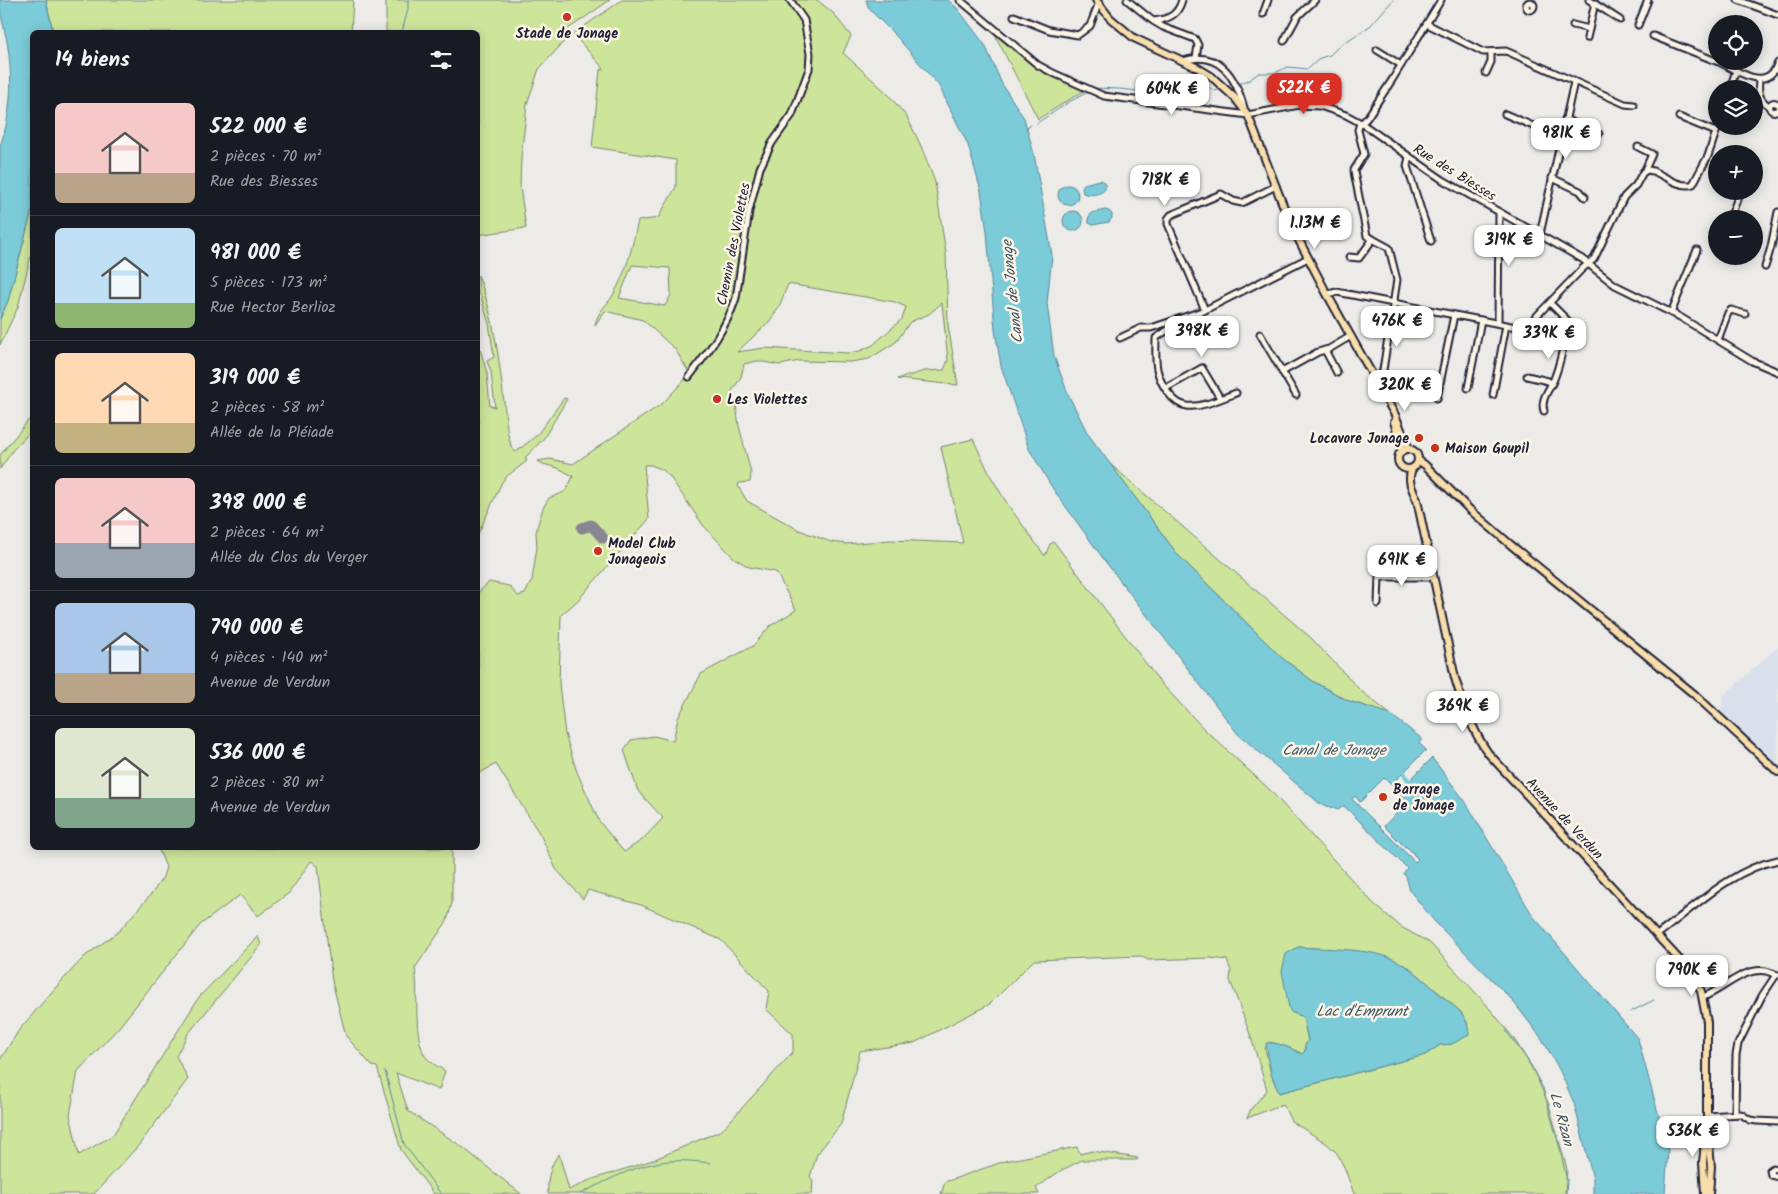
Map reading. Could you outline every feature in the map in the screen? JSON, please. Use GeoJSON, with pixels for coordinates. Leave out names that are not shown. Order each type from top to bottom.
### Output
{"type":"FeatureCollection","features":[{"type":"Feature","properties":{"kind":"main road"},"geometry":{"type":"LineString","coordinates":[[1097,2],[1110,18],[1134,38],[1198,68],[1222,84],[1246,113],[1290,223],[1327,294],[1402,428],[1406,450],[1416,452],[1415,465]]}},
{"type":"Feature","properties":{"kind":"main road","name":"Avenue de Verdun"},"geometry":{"type":"LineString","coordinates":[[1406,450],[1398,459],[1403,468],[1406,484],[1418,513]]}},
{"type":"Feature","properties":{"kind":"main road"},"geometry":{"type":"LineString","coordinates":[[1403,468],[1415,465],[1424,468],[1436,477],[1511,545],[1694,694],[1778,772]]}},
{"type":"Feature","properties":{"kind":"main road","name":"Avenue de Verdun"},"geometry":{"type":"LineString","coordinates":[[1415,465],[1409,478],[1417,500],[1418,513],[1455,678],[1463,705],[1480,741],[1488,753],[1687,968],[1695,979],[1703,997],[1707,1022],[1707,1119],[1711,1166],[1709,1194]]}},
{"type":"Feature","properties":{"kind":"main road","name":"Avenue de Verdun"},"geometry":{"type":"LineString","coordinates":[[1705,1194],[1703,1162],[1707,1119]]}},
{"type":"Feature","properties":{"kind":"street","name":"Chemin des Violettes"},"geometry":{"type":"LineString","coordinates":[[689,377],[715,343],[732,309],[736,298],[749,211],[760,168],[772,143],[792,114],[809,69],[810,54],[804,20],[790,0]]}},
{"type":"Feature","properties":{"kind":"street","name":"Rue des Biesses"},"geometry":{"type":"LineString","coordinates":[[960,0],[1038,65],[1104,96],[1246,113],[1307,105],[1333,110],[1361,123],[1442,180],[1590,264],[1615,285],[1671,313],[1752,361],[1778,372]]}},
{"type":"Feature","properties":{"kind":"street"},"geometry":{"type":"LineString","coordinates":[[1127,0],[1163,27],[1195,39],[1198,45],[1196,58]]}},
{"type":"Feature","properties":{"kind":"street"},"geometry":{"type":"LineString","coordinates":[[1154,21],[1172,16],[1180,8],[1182,0]]}},
{"type":"Feature","properties":{"kind":"street"},"geometry":{"type":"LineString","coordinates":[[1263,14],[1268,0]]}},
{"type":"Feature","properties":{"kind":"street"},"geometry":{"type":"LineString","coordinates":[[1284,41],[1297,17],[1315,0]]}},
{"type":"Feature","properties":{"kind":"street"},"geometry":{"type":"LineString","coordinates":[[1375,379],[1381,375],[1383,370],[1397,280],[1389,248],[1367,236],[1354,170],[1364,154],[1358,130],[1402,65],[1441,0]]}},
{"type":"Feature","properties":{"kind":"street"},"geometry":{"type":"LineString","coordinates":[[1589,0],[1620,20]]}},
{"type":"Feature","properties":{"kind":"street"},"geometry":{"type":"LineString","coordinates":[[1638,25],[1648,0]]}},
{"type":"Feature","properties":{"kind":"street"},"geometry":{"type":"LineString","coordinates":[[1738,0],[1778,16]]}},
{"type":"Feature","properties":{"kind":"street"},"geometry":{"type":"LineString","coordinates":[[1014,16],[1049,30],[1078,34],[1090,26],[1097,2]]}},
{"type":"Feature","properties":{"kind":"street"},"geometry":{"type":"LineString","coordinates":[[1587,38],[1595,4]]}},
{"type":"Feature","properties":{"kind":"street"},"geometry":{"type":"LineString","coordinates":[[1426,24],[1483,52],[1506,51],[1625,104],[1634,105]]}},
{"type":"Feature","properties":{"kind":"street"},"geometry":{"type":"LineString","coordinates":[[1573,25],[1589,29]]}},
{"type":"Feature","properties":{"kind":"street"},"geometry":{"type":"LineString","coordinates":[[1653,36],[1708,57]]}},
{"type":"Feature","properties":{"kind":"street"},"geometry":{"type":"LineString","coordinates":[[1377,50],[1402,65]]}},
{"type":"Feature","properties":{"kind":"street"},"geometry":{"type":"LineString","coordinates":[[1486,73],[1491,62],[1491,52]]}},
{"type":"Feature","properties":{"kind":"street"},"geometry":{"type":"LineString","coordinates":[[1184,61],[1196,58],[1221,64],[1227,70],[1240,93],[1246,113]]}},
{"type":"Feature","properties":{"kind":"street"},"geometry":{"type":"LineString","coordinates":[[1733,80],[1736,70],[1759,79],[1772,74],[1778,62]]}},
{"type":"Feature","properties":{"kind":"street"},"geometry":{"type":"LineString","coordinates":[[1759,79],[1759,94],[1763,102],[1769,106]]}},
{"type":"Feature","properties":{"kind":"street"},"geometry":{"type":"LineString","coordinates":[[1540,234],[1574,82]]}},
{"type":"Feature","properties":{"kind":"street"},"geometry":{"type":"LineString","coordinates":[[1505,114],[1561,138]]}},
{"type":"Feature","properties":{"kind":"street"},"geometry":{"type":"LineString","coordinates":[[1679,117],[1708,126]]}},
{"type":"Feature","properties":{"kind":"street"},"geometry":{"type":"LineString","coordinates":[[1565,119],[1599,134]]}},
{"type":"Feature","properties":{"kind":"street"},"geometry":{"type":"LineString","coordinates":[[1644,172],[1648,170],[1653,171],[1690,186],[1693,184],[1708,156],[1715,135]]}},
{"type":"Feature","properties":{"kind":"street"},"geometry":{"type":"LineString","coordinates":[[1327,294],[1337,292],[1506,325],[1522,327],[1528,325],[1594,259],[1624,197],[1636,185],[1652,154],[1638,148]]}},
{"type":"Feature","properties":{"kind":"street"},"geometry":{"type":"LineString","coordinates":[[1409,157],[1407,166],[1431,240]]}},
{"type":"Feature","properties":{"kind":"street"},"geometry":{"type":"LineString","coordinates":[[1552,178],[1580,191],[1585,197]]}},
{"type":"Feature","properties":{"kind":"street"},"geometry":{"type":"LineString","coordinates":[[1205,310],[1168,224],[1168,219],[1171,215],[1221,194],[1233,201],[1242,203],[1276,186]]}},
{"type":"Feature","properties":{"kind":"street"},"geometry":{"type":"LineString","coordinates":[[1765,267],[1778,212]]}},
{"type":"Feature","properties":{"kind":"street"},"geometry":{"type":"LineString","coordinates":[[1498,323],[1499,213]]}},
{"type":"Feature","properties":{"kind":"street"},"geometry":{"type":"LineString","coordinates":[[1349,257],[1359,258],[1373,239]]}},
{"type":"Feature","properties":{"kind":"street"},"geometry":{"type":"LineString","coordinates":[[1671,313],[1697,250]]}},
{"type":"Feature","properties":{"kind":"street"},"geometry":{"type":"LineString","coordinates":[[1236,393],[1194,406],[1187,406],[1175,400],[1157,371],[1156,338],[1179,322],[1185,322],[1308,258]]}},
{"type":"Feature","properties":{"kind":"street"},"geometry":{"type":"LineString","coordinates":[[1544,411],[1543,404],[1548,388],[1554,380],[1568,325],[1567,320],[1550,303]]}},
{"type":"Feature","properties":{"kind":"street"},"geometry":{"type":"LineString","coordinates":[[1120,338],[1141,328],[1151,328],[1205,310]]}},
{"type":"Feature","properties":{"kind":"street"},"geometry":{"type":"LineString","coordinates":[[1718,340],[1728,312],[1731,310],[1745,314]]}},
{"type":"Feature","properties":{"kind":"street"},"geometry":{"type":"LineString","coordinates":[[1437,398],[1454,315]]}},
{"type":"Feature","properties":{"kind":"street"},"geometry":{"type":"LineString","coordinates":[[1468,388],[1481,320]]}},
{"type":"Feature","properties":{"kind":"street"},"geometry":{"type":"LineString","coordinates":[[1493,395],[1506,325]]}},
{"type":"Feature","properties":{"kind":"street"},"geometry":{"type":"LineString","coordinates":[[1260,334],[1296,395]]}},
{"type":"Feature","properties":{"kind":"street"},"geometry":{"type":"LineString","coordinates":[[1282,372],[1351,336]]}},
{"type":"Feature","properties":{"kind":"street"},"geometry":{"type":"LineString","coordinates":[[1325,350],[1337,373]]}},
{"type":"Feature","properties":{"kind":"street"},"geometry":{"type":"LineString","coordinates":[[1166,388],[1202,368],[1220,398]]}},
{"type":"Feature","properties":{"kind":"street"},"geometry":{"type":"LineString","coordinates":[[1527,376],[1548,381],[1551,384]]}},
{"type":"Feature","properties":{"kind":"street"},"geometry":{"type":"LineString","coordinates":[[1378,604],[1379,577],[1432,577]]}},
{"type":"Feature","properties":{"kind":"street"},"geometry":{"type":"LineString","coordinates":[[1657,935],[1734,876],[1778,860]]}},
{"type":"Feature","properties":{"kind":"street"},"geometry":{"type":"LineString","coordinates":[[1703,997],[1752,972],[1767,971],[1777,975],[1762,996],[1738,1044],[1736,1055],[1735,1114]]}},
{"type":"Feature","properties":{"kind":"street"},"geometry":{"type":"LineString","coordinates":[[1707,1119],[1740,1114],[1750,1120],[1778,1122]]}},
{"type":"Feature","properties":{"kind":"street"},"geometry":{"type":"LineString","coordinates":[[1778,1170],[1773,1168],[1770,1170],[1771,1175],[1778,1177]]}},
{"type":"Feature","properties":{"kind":"shaded area"},"geometry":{"type":"Polygon","coordinates":[[[1778,647],[1778,767],[1720,713],[1724,695],[1778,647]]]}},
{"type":"Feature","properties":{"kind":"green space"},"geometry":{"type":"Polygon","coordinates":[[[46,0],[353,0],[351,30],[53,30],[46,0]]]}},
{"type":"Feature","properties":{"kind":"green space"},"geometry":{"type":"Polygon","coordinates":[[[386,0],[610,0],[561,34],[569,36],[539,69],[527,104],[521,158],[520,187],[526,228],[480,235],[480,30],[386,30],[386,0]]]}},
{"type":"Feature","properties":{"kind":"green space"},"geometry":{"type":"Polygon","coordinates":[[[622,0],[817,0],[833,13],[851,36],[843,53],[887,93],[907,117],[935,182],[946,254],[948,325],[958,385],[897,379],[925,371],[944,370],[948,360],[942,303],[929,314],[910,322],[896,342],[869,359],[851,362],[799,361],[780,365],[757,361],[744,364],[741,377],[729,396],[736,405],[739,426],[751,473],[750,482],[739,483],[738,486],[747,501],[799,530],[831,542],[847,544],[890,540],[963,543],[941,447],[973,439],[990,475],[1008,505],[1045,556],[1050,544],[1054,542],[1160,682],[1205,730],[1269,789],[1373,903],[1401,927],[1430,943],[1485,1003],[1512,1036],[1532,1067],[1549,1105],[1567,1169],[1565,1194],[1354,1194],[1337,1153],[1326,1143],[1291,1121],[1283,1104],[1247,1118],[1251,1109],[1267,1090],[1251,1037],[1230,980],[1231,971],[1227,960],[1210,958],[1148,960],[1141,956],[1034,960],[990,1004],[914,1043],[860,1051],[841,1124],[817,1154],[810,1177],[813,1180],[812,1194],[548,1194],[550,1172],[559,1154],[569,1190],[590,1180],[653,1160],[722,1130],[793,1052],[793,1034],[766,1009],[769,991],[721,940],[641,905],[588,890],[583,899],[556,869],[541,836],[496,764],[480,773],[480,591],[489,582],[509,586],[518,596],[525,594],[532,580],[537,547],[536,533],[543,508],[549,498],[562,493],[566,489],[573,476],[538,461],[550,459],[573,464],[663,403],[690,374],[675,349],[643,320],[605,311],[595,325],[598,316],[611,299],[622,277],[629,259],[638,221],[658,218],[676,187],[676,160],[592,147],[600,70],[604,69],[573,34],[622,0]],[[632,265],[619,298],[665,306],[671,295],[670,268],[632,265]],[[788,284],[779,307],[769,322],[737,352],[764,348],[847,353],[860,351],[873,345],[902,319],[906,307],[895,302],[788,284]],[[644,465],[649,519],[577,601],[561,615],[559,684],[565,734],[577,772],[599,821],[624,852],[642,840],[663,818],[638,791],[624,750],[631,740],[654,736],[673,741],[678,718],[701,674],[753,646],[770,626],[796,610],[776,572],[749,567],[734,558],[703,525],[670,477],[663,470],[651,465],[644,465]],[[1298,947],[1291,1012],[1303,1017],[1308,1041],[1302,1054],[1270,1042],[1265,1048],[1271,1074],[1279,1093],[1425,1055],[1440,1045],[1452,1044],[1468,1024],[1461,1012],[1409,967],[1353,951],[1298,947]]]}},
{"type":"Feature","properties":{"kind":"green space"},"geometry":{"type":"Polygon","coordinates":[[[998,36],[1034,67],[1085,90],[1038,119],[996,37],[998,36]]]}},
{"type":"Feature","properties":{"kind":"green space"},"geometry":{"type":"Polygon","coordinates":[[[30,218],[30,259],[18,307],[0,345],[0,319],[8,301],[30,218]]]}},
{"type":"Feature","properties":{"kind":"green space"},"geometry":{"type":"Polygon","coordinates":[[[480,280],[494,334],[508,435],[512,449],[516,452],[537,435],[564,398],[567,399],[544,438],[525,458],[527,461],[502,482],[480,530],[480,349],[487,373],[490,406],[495,407],[491,372],[487,361],[494,357],[489,324],[480,294],[480,280]]]}},
{"type":"Feature","properties":{"kind":"green space"},"geometry":{"type":"Polygon","coordinates":[[[30,418],[30,432],[13,450],[0,469],[0,455],[30,418]]]}},
{"type":"Feature","properties":{"kind":"green space"},"geometry":{"type":"Polygon","coordinates":[[[1109,463],[1311,638],[1360,690],[1390,714],[1349,701],[1314,682],[1282,658],[1178,555],[1109,463]]]}},
{"type":"Feature","properties":{"kind":"green space"},"geometry":{"type":"Polygon","coordinates":[[[159,850],[452,850],[452,903],[447,921],[415,968],[417,1024],[421,1045],[428,1059],[445,1071],[439,1090],[396,1073],[408,1111],[461,1146],[521,1194],[434,1194],[401,1150],[377,1067],[372,1066],[346,1036],[332,981],[318,866],[311,861],[289,893],[258,916],[240,895],[200,925],[119,1027],[78,1071],[70,1115],[79,1155],[113,1135],[199,997],[258,936],[261,945],[188,1034],[176,1056],[188,1079],[139,1145],[94,1194],[0,1194],[0,1060],[19,1030],[57,986],[84,957],[119,931],[153,892],[163,877],[166,867],[159,850]]]}},
{"type":"Feature","properties":{"kind":"green space"},"geometry":{"type":"Polygon","coordinates":[[[1077,1147],[1080,1154],[1092,1151],[1138,1158],[1137,1160],[1082,1160],[1060,1171],[1036,1188],[1039,1194],[941,1194],[945,1182],[1005,1161],[1077,1147]]]}},
{"type":"Feature","properties":{"kind":"water"},"geometry":{"type":"Polygon","coordinates":[[[0,0],[46,0],[53,30],[30,30],[30,218],[8,301],[0,319],[0,146],[7,121],[11,81],[7,42],[1,17],[0,0]]]}},
{"type":"Feature","properties":{"kind":"water","name":"Canal de Jonage"},"geometry":{"type":"Polygon","coordinates":[[[866,0],[948,0],[958,9],[985,45],[1002,84],[1024,118],[1034,154],[1052,255],[1047,303],[1054,356],[1068,394],[1088,434],[1178,555],[1282,658],[1314,682],[1349,701],[1390,714],[1422,739],[1419,743],[1426,750],[1391,785],[1384,778],[1360,802],[1355,796],[1352,799],[1415,862],[1418,859],[1413,853],[1384,826],[1407,802],[1397,793],[1432,758],[1465,801],[1533,916],[1638,1039],[1668,1150],[1665,1194],[1593,1194],[1593,1179],[1574,1103],[1559,1069],[1542,1039],[1512,1000],[1435,922],[1410,891],[1406,876],[1403,874],[1407,868],[1344,806],[1338,810],[1319,803],[1238,734],[1105,561],[1053,489],[1029,449],[1001,366],[995,330],[987,232],[981,191],[968,145],[939,86],[897,37],[869,9],[866,0]]]}},
{"type":"Feature","properties":{"kind":"water"},"geometry":{"type":"Polygon","coordinates":[[[1099,180],[1103,181],[1105,185],[1103,191],[1091,195],[1083,193],[1082,187],[1084,184],[1099,180]]]}},
{"type":"Feature","properties":{"kind":"water"},"geometry":{"type":"Polygon","coordinates":[[[1068,185],[1075,188],[1078,195],[1075,202],[1068,205],[1061,202],[1058,195],[1061,188],[1068,185]]]}},
{"type":"Feature","properties":{"kind":"water"},"geometry":{"type":"Polygon","coordinates":[[[1105,210],[1112,214],[1109,222],[1093,225],[1089,223],[1088,219],[1091,213],[1105,210]]]}},
{"type":"Feature","properties":{"kind":"water"},"geometry":{"type":"Polygon","coordinates":[[[1073,211],[1080,214],[1083,221],[1080,228],[1073,231],[1066,228],[1063,221],[1066,214],[1073,211]]]}},
{"type":"Feature","properties":{"kind":"water","name":"Lac d'Emprunt"},"geometry":{"type":"Polygon","coordinates":[[[1298,947],[1360,951],[1383,955],[1400,962],[1461,1013],[1466,1022],[1469,1035],[1452,1044],[1440,1045],[1425,1055],[1279,1093],[1271,1074],[1266,1043],[1280,1044],[1302,1054],[1308,1041],[1303,1017],[1291,1012],[1289,1008],[1282,971],[1286,954],[1298,947]]]}},
{"type":"Feature","properties":{"kind":"waterway"},"geometry":{"type":"LineString","coordinates":[[403,30],[408,9],[408,0]]}},
{"type":"Feature","properties":{"kind":"waterway"},"geometry":{"type":"LineString","coordinates":[[1238,84],[1249,80],[1259,73],[1275,73],[1287,67],[1308,69],[1320,58],[1330,55],[1339,46],[1370,26],[1393,0]]}},
{"type":"Feature","properties":{"kind":"waterway"},"geometry":{"type":"LineString","coordinates":[[1094,88],[1154,93],[1171,89],[1175,86],[1178,78],[1186,73],[1215,91],[1221,89]]}},
{"type":"Feature","properties":{"kind":"waterway"},"geometry":{"type":"LineString","coordinates":[[1037,123],[1086,93]]}},
{"type":"Feature","properties":{"kind":"waterway"},"geometry":{"type":"LineString","coordinates":[[1026,129],[1031,125]]}},
{"type":"Feature","properties":{"kind":"waterway","name":"Canal de Jonage"},"geometry":{"type":"LineString","coordinates":[[1401,768],[1411,785]]}},
{"type":"Feature","properties":{"kind":"waterway"},"geometry":{"type":"LineString","coordinates":[[1630,1012],[1654,1000]]}},
{"type":"Feature","properties":{"kind":"waterway","name":"Le Rizan"},"geometry":{"type":"LineString","coordinates":[[1506,1031],[1526,1058],[1543,1088],[1567,1180],[1566,1194]]}},
{"type":"Feature","properties":{"kind":"waterway"},"geometry":{"type":"LineString","coordinates":[[385,1071],[404,1144],[441,1194]]}},
{"type":"Feature","properties":{"kind":"waterway"},"geometry":{"type":"LineString","coordinates":[[580,1194],[617,1176],[646,1165],[677,1161],[711,1163]]}},
{"type":"Feature","properties":{"kind":"taxiway"},"geometry":{"type":"LineString","coordinates":[[582,528],[591,525],[603,538]]}},
{"type":"Feature","properties":{"kind":"place","name":"Stade de Jonage"},"geometry":{"type":"Point","coordinates":[567,17]}},
{"type":"Feature","properties":{"kind":"place","name":"Les Violettes"},"geometry":{"type":"Point","coordinates":[717,399]}},
{"type":"Feature","properties":{"kind":"place","name":"Locavore Jonage"},"geometry":{"type":"Point","coordinates":[1419,438]}},
{"type":"Feature","properties":{"kind":"place","name":"Maison Goupil"},"geometry":{"type":"Point","coordinates":[1435,448]}},
{"type":"Feature","properties":{"kind":"place","name":"Model Club Jonageois"},"geometry":{"type":"Point","coordinates":[598,551]}},
{"type":"Feature","properties":{"kind":"place","name":"Barrage de Jonage"},"geometry":{"type":"Point","coordinates":[1383,797]}}]}
